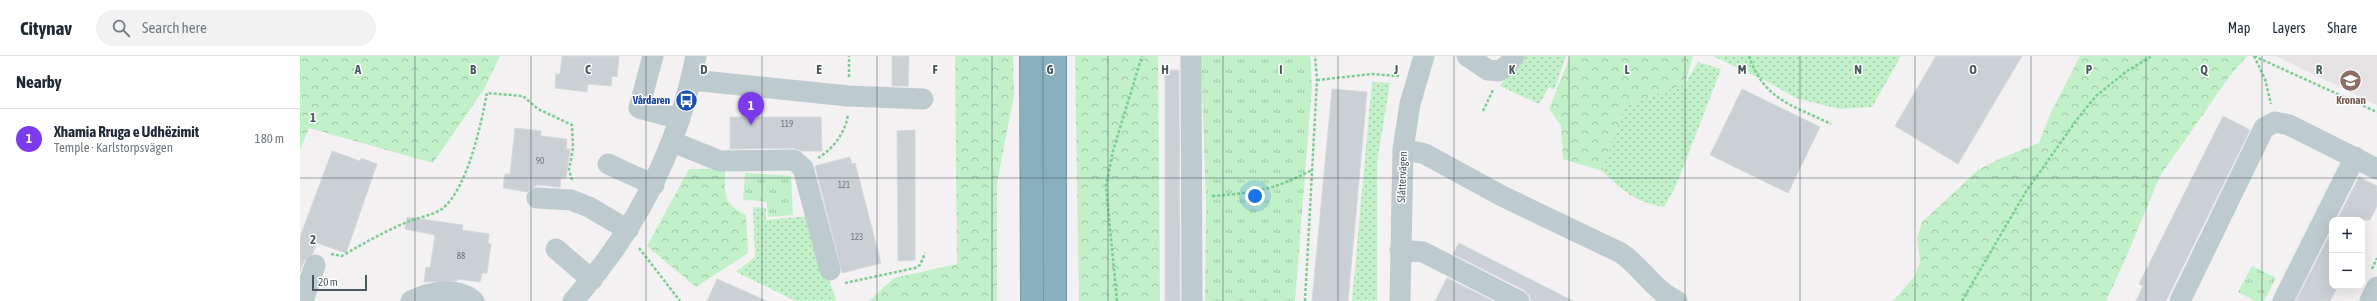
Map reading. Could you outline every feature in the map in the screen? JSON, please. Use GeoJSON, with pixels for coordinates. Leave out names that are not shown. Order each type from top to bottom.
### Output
{"type":"FeatureCollection","features":[{"type":"Feature","properties":{"kind":"highway"},"geometry":{"type":"LineString","coordinates":[[1031,56],[1032,301]]}},
{"type":"Feature","properties":{"kind":"highway"},"geometry":{"type":"LineString","coordinates":[[1055,56],[1055,301]]}},
{"type":"Feature","properties":{"kind":"street"},"geometry":{"type":"LineString","coordinates":[[653,56],[639,108],[680,120]]}},
{"type":"Feature","properties":{"kind":"street"},"geometry":{"type":"LineString","coordinates":[[573,301],[592,280],[628,230],[654,184],[673,142],[692,80],[696,56]]}},
{"type":"Feature","properties":{"kind":"street"},"geometry":{"type":"LineString","coordinates":[[1191,56],[1192,301]]}},
{"type":"Feature","properties":{"kind":"street","name":"Slåttervägen"},"geometry":{"type":"LineString","coordinates":[[1400,301],[1403,149],[1417,78],[1424,56]]}},
{"type":"Feature","properties":{"kind":"street"},"geometry":{"type":"LineString","coordinates":[[1466,56],[1488,70],[1498,72],[1508,65],[1514,56]]}},
{"type":"Feature","properties":{"kind":"street"},"geometry":{"type":"LineString","coordinates":[[692,80],[848,96],[924,99]]}},
{"type":"Feature","properties":{"kind":"street"},"geometry":{"type":"LineString","coordinates":[[2180,301],[2264,128],[2274,122],[2289,125],[2377,169]]}},
{"type":"Feature","properties":{"kind":"street"},"geometry":{"type":"LineString","coordinates":[[673,142],[720,161],[794,160],[803,168],[830,270]]}},
{"type":"Feature","properties":{"kind":"street"},"geometry":{"type":"LineString","coordinates":[[1403,149],[1425,154],[1502,196],[1621,253],[1634,262],[1652,285],[1677,301]]}},
{"type":"Feature","properties":{"kind":"street"},"geometry":{"type":"LineString","coordinates":[[2283,301],[2355,157]]}},
{"type":"Feature","properties":{"kind":"street"},"geometry":{"type":"LineString","coordinates":[[608,164],[654,184]]}},
{"type":"Feature","properties":{"kind":"street"},"geometry":{"type":"LineString","coordinates":[[537,198],[570,200],[590,208],[628,230]]}},
{"type":"Feature","properties":{"kind":"street"},"geometry":{"type":"LineString","coordinates":[[556,249],[592,280]]}},
{"type":"Feature","properties":{"kind":"street"},"geometry":{"type":"LineString","coordinates":[[1400,250],[1423,252],[1518,301]]}},
{"type":"Feature","properties":{"kind":"street"},"geometry":{"type":"LineString","coordinates":[[303,301],[316,265]]}},
{"type":"Feature","properties":{"kind":"street"},"geometry":{"type":"LineString","coordinates":[[2370,301],[2377,287]]}},
{"type":"Feature","properties":{"kind":"street"},"geometry":{"type":"LineString","coordinates":[[411,301],[429,293],[442,292],[464,295],[474,301]]}},
{"type":"Feature","properties":{"kind":"path"},"geometry":{"type":"LineString","coordinates":[[803,168],[829,151],[846,127],[849,56]]}},
{"type":"Feature","properties":{"kind":"path"},"geometry":{"type":"LineString","coordinates":[[1117,301],[1106,186],[1113,151],[1142,56]]}},
{"type":"Feature","properties":{"kind":"path"},"geometry":{"type":"LineString","coordinates":[[1305,301],[1317,80],[1315,56]]}},
{"type":"Feature","properties":{"kind":"path"},"geometry":{"type":"LineString","coordinates":[[1749,56],[1757,77],[1764,87],[1777,97],[1831,124]]}},
{"type":"Feature","properties":{"kind":"path"},"geometry":{"type":"LineString","coordinates":[[1962,301],[2025,193],[2078,118],[2096,96],[2127,71],[2152,56]]}},
{"type":"Feature","properties":{"kind":"path"},"geometry":{"type":"LineString","coordinates":[[2254,56],[2377,112]]}},
{"type":"Feature","properties":{"kind":"path"},"geometry":{"type":"LineString","coordinates":[[2254,56],[2265,79],[2274,122]]}},
{"type":"Feature","properties":{"kind":"path"},"geometry":{"type":"LineString","coordinates":[[1317,80],[1380,74],[1417,78]]}},
{"type":"Feature","properties":{"kind":"path"},"geometry":{"type":"LineString","coordinates":[[316,265],[328,254],[342,256],[379,234],[441,209],[456,189],[469,161],[479,134],[487,93],[523,96],[538,109],[572,126],[573,148],[569,170],[573,184]]}},
{"type":"Feature","properties":{"kind":"path"},"geometry":{"type":"LineString","coordinates":[[1192,198],[1254,193],[1284,184],[1312,170]]}},
{"type":"Feature","properties":{"kind":"path"},"geometry":{"type":"LineString","coordinates":[[639,248],[680,301]]}},
{"type":"Feature","properties":{"kind":"path"},"geometry":{"type":"LineString","coordinates":[[830,270],[836,279],[844,283],[855,282],[915,268],[920,264],[925,253]]}},
{"type":"Feature","properties":{"kind":"shaded area","name":"Kronan"},"geometry":{"type":"Polygon","coordinates":[[[2275,56],[2377,56],[2377,105],[2275,56]]]}},
{"type":"Feature","properties":{"kind":"green space"},"geometry":{"type":"Polygon","coordinates":[[[300,56],[500,56],[484,89],[433,163],[309,128],[300,150],[300,56]]]}},
{"type":"Feature","properties":{"kind":"green space"},"geometry":{"type":"Polygon","coordinates":[[[955,56],[1013,56],[1014,96],[997,182],[997,301],[869,301],[894,278],[957,264],[955,56]]]}},
{"type":"Feature","properties":{"kind":"green space"},"geometry":{"type":"Polygon","coordinates":[[[1075,56],[1158,56],[1160,301],[1079,301],[1075,56]]]}},
{"type":"Feature","properties":{"kind":"green space"},"geometry":{"type":"Polygon","coordinates":[[[1201,56],[1310,56],[1312,86],[1295,301],[1205,301],[1206,203],[1201,56]]]}},
{"type":"Feature","properties":{"kind":"green space"},"geometry":{"type":"Polygon","coordinates":[[[1521,56],[1566,56],[1554,90],[1549,87],[1539,104],[1500,86],[1521,56]]]}},
{"type":"Feature","properties":{"kind":"green space"},"geometry":{"type":"Polygon","coordinates":[[[1570,56],[1693,56],[1685,84],[1625,106],[1602,171],[1563,159],[1561,126],[1549,109],[1570,56]]]}},
{"type":"Feature","properties":{"kind":"green space"},"geometry":{"type":"Polygon","coordinates":[[[1713,56],[1901,56],[1872,107],[1839,109],[1796,98],[1768,82],[1713,56]]]}},
{"type":"Feature","properties":{"kind":"green space"},"geometry":{"type":"Polygon","coordinates":[[[2080,56],[2247,56],[2229,77],[2160,176],[2106,301],[1893,301],[1915,276],[1920,262],[1917,239],[1922,222],[1978,170],[1999,159],[2039,143],[2051,112],[2080,56]]]}},
{"type":"Feature","properties":{"kind":"green space"},"geometry":{"type":"Polygon","coordinates":[[[1698,62],[1721,69],[1676,186],[1664,207],[1637,199],[1623,190],[1602,171],[1625,106],[1685,84],[1698,62]]]}},
{"type":"Feature","properties":{"kind":"green space"},"geometry":{"type":"Polygon","coordinates":[[[1372,82],[1390,83],[1377,161],[1377,301],[1352,301],[1372,82]]]}},
{"type":"Feature","properties":{"kind":"green space"},"geometry":{"type":"Polygon","coordinates":[[[689,169],[725,169],[726,197],[733,206],[746,215],[748,253],[696,287],[647,246],[689,169]]]}},
{"type":"Feature","properties":{"kind":"green space"},"geometry":{"type":"Polygon","coordinates":[[[745,173],[791,176],[793,215],[768,217],[767,203],[763,201],[743,200],[745,173]]]}},
{"type":"Feature","properties":{"kind":"green space"},"geometry":{"type":"Polygon","coordinates":[[[753,207],[766,208],[766,220],[809,216],[836,301],[796,301],[736,272],[755,257],[753,207]]]}},
{"type":"Feature","properties":{"kind":"green space"},"geometry":{"type":"Polygon","coordinates":[[[2252,266],[2276,278],[2264,301],[2255,301],[2238,292],[2252,266]]]}},
{"type":"Feature","properties":{"kind":"building"},"geometry":{"type":"Polygon","coordinates":[[[562,56],[619,56],[617,77],[612,76],[611,86],[588,84],[587,92],[555,88],[556,74],[560,74],[562,56]]]}},
{"type":"Feature","properties":{"kind":"building"},"geometry":{"type":"Polygon","coordinates":[[[892,56],[909,56],[908,86],[892,86],[892,56]]]}},
{"type":"Feature","properties":{"kind":"building"},"geometry":{"type":"Polygon","coordinates":[[[1936,56],[2022,56],[1958,164],[1895,126],[1936,56]]]}},
{"type":"Feature","properties":{"kind":"building"},"geometry":{"type":"Polygon","coordinates":[[[1165,70],[1179,70],[1180,301],[1165,301],[1165,70]]]}},
{"type":"Feature","properties":{"kind":"building"},"geometry":{"type":"Polygon","coordinates":[[[1332,89],[1367,92],[1348,301],[1312,301],[1332,89]]]}},
{"type":"Feature","properties":{"kind":"building"},"geometry":{"type":"Polygon","coordinates":[[[1742,89],[1820,127],[1788,193],[1710,155],[1742,89]]]}},
{"type":"Feature","properties":{"kind":"building"},"geometry":{"type":"Polygon","coordinates":[[[2223,116],[2250,130],[2166,301],[2136,301],[2143,286],[2139,284],[2223,116]]]}},
{"type":"Feature","properties":{"kind":"building"},"geometry":{"type":"Polygon","coordinates":[[[730,117],[821,117],[822,151],[802,151],[794,148],[730,149],[730,117]]]}},
{"type":"Feature","properties":{"kind":"building"},"geometry":{"type":"Polygon","coordinates":[[[515,128],[541,131],[541,136],[567,139],[566,149],[570,149],[566,178],[561,178],[560,187],[537,185],[527,192],[503,188],[505,174],[510,174],[515,128]]]}},
{"type":"Feature","properties":{"kind":"building"},"geometry":{"type":"Polygon","coordinates":[[[915,130],[915,260],[898,261],[897,131],[915,130]]]}},
{"type":"Feature","properties":{"kind":"building"},"geometry":{"type":"Polygon","coordinates":[[[332,151],[360,161],[361,158],[377,164],[346,253],[317,243],[313,253],[304,261],[300,272],[300,237],[332,151]]]}},
{"type":"Feature","properties":{"kind":"building"},"geometry":{"type":"Polygon","coordinates":[[[850,157],[852,164],[855,163],[881,263],[842,273],[815,166],[850,157]]]}},
{"type":"Feature","properties":{"kind":"building"},"geometry":{"type":"Polygon","coordinates":[[[2359,177],[2377,186],[2377,206],[2370,220],[2365,220],[2365,217],[2339,217],[2359,177]]]}},
{"type":"Feature","properties":{"kind":"building"},"geometry":{"type":"Polygon","coordinates":[[[407,217],[463,225],[462,230],[489,234],[488,243],[491,244],[487,273],[482,273],[480,282],[458,279],[457,281],[424,282],[426,267],[430,268],[435,235],[405,229],[407,217]]]}},
{"type":"Feature","properties":{"kind":"building"},"geometry":{"type":"Polygon","coordinates":[[[2329,236],[2329,289],[2336,289],[2330,301],[2296,301],[2329,236]]]}},
{"type":"Feature","properties":{"kind":"building"},"geometry":{"type":"Polygon","coordinates":[[[1459,243],[1573,301],[1531,301],[1529,295],[1524,290],[1453,254],[1459,243]]]}},
{"type":"Feature","properties":{"kind":"building"},"geometry":{"type":"Polygon","coordinates":[[[1447,278],[1493,301],[1435,301],[1447,278]]]}},
{"type":"Feature","properties":{"kind":"building"},"geometry":{"type":"Polygon","coordinates":[[[717,279],[767,301],[707,301],[717,279]]]}},
{"type":"Feature","properties":{"kind":"place","name":"Kronan"},"geometry":{"type":"Point","coordinates":[2351,80]}},
{"type":"Feature","properties":{"kind":"place","name":"Vårdaren"},"geometry":{"type":"Point","coordinates":[686,100]}},
{"type":"Feature","properties":{"kind":"place","name":"Xhamia Rruga e Udhëzimit"},"geometry":{"type":"Point","coordinates":[751,125]}}]}
